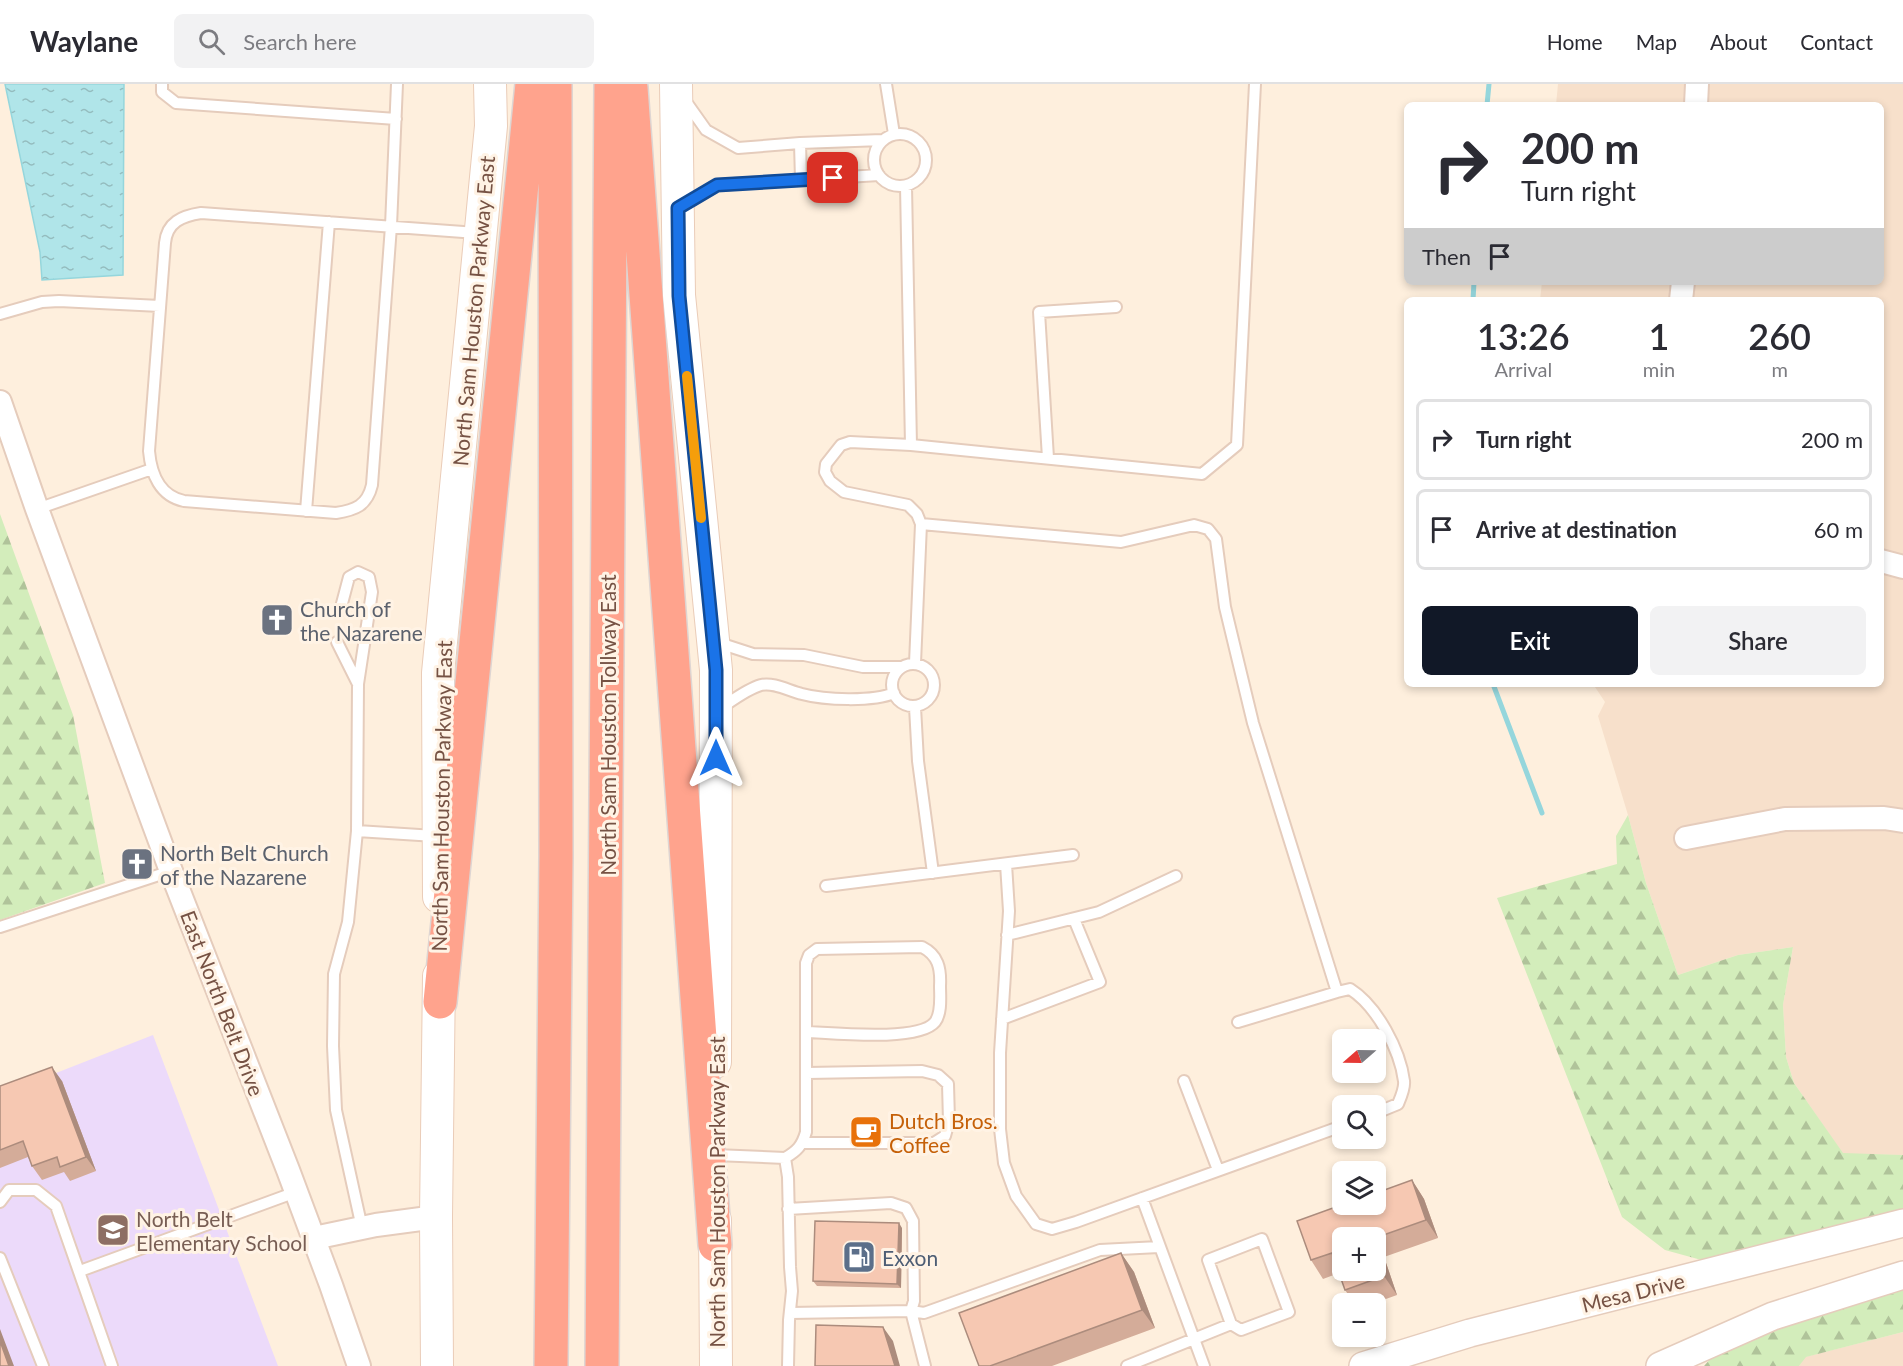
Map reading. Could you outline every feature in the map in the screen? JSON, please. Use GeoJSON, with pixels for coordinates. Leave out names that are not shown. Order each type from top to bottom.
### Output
{"type":"FeatureCollection","features":[{"type":"Feature","properties":{"kind":"highway"},"geometry":{"type":"LineString","coordinates":[[440,1002],[447,838],[532,84]]}},
{"type":"Feature","properties":{"kind":"highway"},"geometry":{"type":"LineString","coordinates":[[551,1366],[556,869],[555,84]]}},
{"type":"Feature","properties":{"kind":"highway","name":"North Sam Houston Tollway East"},"geometry":{"type":"LineString","coordinates":[[602,1366],[611,84]]}},
{"type":"Feature","properties":{"kind":"highway"},"geometry":{"type":"LineString","coordinates":[[630,84],[715,1245]]}},
{"type":"Feature","properties":{"kind":"main road","name":"North Sam Houston Parkway East"},"geometry":{"type":"LineString","coordinates":[[447,838],[438,672],[491,126],[490,84]]}},
{"type":"Feature","properties":{"kind":"main road","name":"North Sam Houston Parkway East"},"geometry":{"type":"LineString","coordinates":[[676,86],[679,296],[716,670],[716,1366]]}},
{"type":"Feature","properties":{"kind":"main road"},"geometry":{"type":"LineString","coordinates":[[436,1366],[440,1002]]}},
{"type":"Feature","properties":{"kind":"street"},"geometry":{"type":"LineString","coordinates":[[1696,102],[1697,84]]}},
{"type":"Feature","properties":{"kind":"street","name":"East North Belt Drive"},"geometry":{"type":"LineString","coordinates":[[0,402],[37,509],[171,871],[314,1238],[358,1366]]}},
{"type":"Feature","properties":{"kind":"street"},"geometry":{"type":"LineString","coordinates":[[1884,562],[1903,567]]}},
{"type":"Feature","properties":{"kind":"street"},"geometry":{"type":"LineString","coordinates":[[1686,838],[1785,819],[1884,818],[1903,821]]}},
{"type":"Feature","properties":{"kind":"street"},"geometry":{"type":"LineString","coordinates":[[314,1238],[436,1217]]}},
{"type":"Feature","properties":{"kind":"street","name":"Mesa Drive"},"geometry":{"type":"LineString","coordinates":[[1364,1366],[1470,1333],[1903,1223]]}},
{"type":"Feature","properties":{"kind":"street"},"geometry":{"type":"LineString","coordinates":[[1660,1366],[1773,1316],[1903,1275]]}},
{"type":"Feature","properties":{"kind":"lane"},"geometry":{"type":"LineString","coordinates":[[162,84],[162,92],[176,104],[396,119]]}},
{"type":"Feature","properties":{"kind":"lane"},"geometry":{"type":"LineString","coordinates":[[397,84],[391,226],[370,493],[366,501],[360,507],[336,513],[176,500],[161,488],[152,469],[149,451],[166,236],[171,225],[182,217],[201,213],[391,226],[481,233]]}},
{"type":"Feature","properties":{"kind":"lane"},"geometry":{"type":"LineString","coordinates":[[886,84],[894,134]]}},
{"type":"Feature","properties":{"kind":"lane"},"geometry":{"type":"LineString","coordinates":[[915,663],[921,524],[917,514],[908,505],[844,492],[830,481],[825,472],[826,464],[841,445],[850,442],[911,445],[1202,474],[1237,446],[1255,84]]}},
{"type":"Feature","properties":{"kind":"lane"},"geometry":{"type":"LineString","coordinates":[[676,86],[706,130],[738,148],[882,140],[894,134],[907,134],[915,137],[926,151],[927,160],[921,177],[906,186],[891,184],[879,175],[875,168],[874,153],[882,140]]}},
{"type":"Feature","properties":{"kind":"lane"},"geometry":{"type":"LineString","coordinates":[[800,143],[801,180]]}},
{"type":"Feature","properties":{"kind":"lane"},"geometry":{"type":"LineString","coordinates":[[678,208],[717,185],[879,175]]}},
{"type":"Feature","properties":{"kind":"lane"},"geometry":{"type":"LineString","coordinates":[[906,186],[911,445]]}},
{"type":"Feature","properties":{"kind":"lane"},"geometry":{"type":"LineString","coordinates":[[306,511],[329,222]]}},
{"type":"Feature","properties":{"kind":"lane"},"geometry":{"type":"LineString","coordinates":[[0,314],[34,304],[58,301],[160,306]]}},
{"type":"Feature","properties":{"kind":"lane"},"geometry":{"type":"LineString","coordinates":[[1048,458],[1039,312],[1116,306]]}},
{"type":"Feature","properties":{"kind":"lane"},"geometry":{"type":"LineString","coordinates":[[37,509],[152,469]]}},
{"type":"Feature","properties":{"kind":"lane"},"geometry":{"type":"LineString","coordinates":[[921,524],[1121,542],[1194,525],[1208,529],[1216,538],[1225,607],[1252,723],[1337,992]]}},
{"type":"Feature","properties":{"kind":"lane"},"geometry":{"type":"LineString","coordinates":[[340,611],[349,577],[358,572],[369,577],[372,592],[358,684],[357,831],[348,922],[334,974],[333,1046],[336,1110],[362,1228]]}},
{"type":"Feature","properties":{"kind":"lane"},"geometry":{"type":"LineString","coordinates":[[713,641],[753,654],[804,655],[863,668],[902,667],[915,663],[931,672],[935,685],[927,702],[915,707],[902,704],[894,693],[892,681],[902,667]]}},
{"type":"Feature","properties":{"kind":"lane"},"geometry":{"type":"LineString","coordinates":[[337,642],[358,684]]}},
{"type":"Feature","properties":{"kind":"lane"},"geometry":{"type":"LineString","coordinates":[[716,711],[748,691],[763,685],[830,699],[858,699],[894,693]]}},
{"type":"Feature","properties":{"kind":"lane"},"geometry":{"type":"LineString","coordinates":[[915,707],[918,761],[933,873]]}},
{"type":"Feature","properties":{"kind":"lane"},"geometry":{"type":"LineString","coordinates":[[357,831],[447,838]]}},
{"type":"Feature","properties":{"kind":"lane"},"geometry":{"type":"LineString","coordinates":[[826,886],[1073,855]]}},
{"type":"Feature","properties":{"kind":"lane"},"geometry":{"type":"LineString","coordinates":[[1006,864],[1009,911],[1000,1053],[1000,1129],[1004,1163],[1016,1196],[1036,1224],[1052,1229],[1332,1130]]}},
{"type":"Feature","properties":{"kind":"lane"},"geometry":{"type":"LineString","coordinates":[[0,927],[171,871]]}},
{"type":"Feature","properties":{"kind":"lane"},"geometry":{"type":"LineString","coordinates":[[1008,935],[1099,912],[1176,876]]}},
{"type":"Feature","properties":{"kind":"lane"},"geometry":{"type":"LineString","coordinates":[[1002,1018],[1100,982],[1074,920]]}},
{"type":"Feature","properties":{"kind":"lane"},"geometry":{"type":"LineString","coordinates":[[715,1155],[785,1158],[797,1151],[803,1143],[806,1132],[807,1073],[806,963],[809,956],[817,949],[922,947],[931,952],[937,960],[941,974],[939,1013],[935,1022],[924,1030],[906,1035],[807,1032]]}},
{"type":"Feature","properties":{"kind":"lane"},"geometry":{"type":"LineString","coordinates":[[1238,1022],[1350,989],[1360,995],[1370,1006],[1388,1034],[1400,1064],[1405,1084],[1398,1104],[1386,1109]]}},
{"type":"Feature","properties":{"kind":"lane"},"geometry":{"type":"LineString","coordinates":[[803,1143],[934,1143],[945,1136],[949,1121],[948,1084],[938,1075],[922,1071],[807,1073]]}},
{"type":"Feature","properties":{"kind":"lane"},"geometry":{"type":"LineString","coordinates":[[1184,1081],[1218,1170]]}},
{"type":"Feature","properties":{"kind":"lane"},"geometry":{"type":"LineString","coordinates":[[785,1158],[788,1177],[792,1291],[788,1366]]}},
{"type":"Feature","properties":{"kind":"lane"},"geometry":{"type":"LineString","coordinates":[[0,1202],[9,1190],[36,1190],[56,1206],[112,1366]]}},
{"type":"Feature","properties":{"kind":"lane"},"geometry":{"type":"LineString","coordinates":[[80,1271],[296,1192]]}},
{"type":"Feature","properties":{"kind":"lane"},"geometry":{"type":"LineString","coordinates":[[1142,1197],[1204,1366]]}},
{"type":"Feature","properties":{"kind":"lane"},"geometry":{"type":"LineString","coordinates":[[788,1209],[891,1203],[906,1208],[913,1221],[914,1301],[911,1311],[925,1366]]}},
{"type":"Feature","properties":{"kind":"lane"},"geometry":{"type":"LineString","coordinates":[[1262,1239],[1289,1312],[1240,1330],[1231,1324],[1208,1260],[1262,1239]]}},
{"type":"Feature","properties":{"kind":"lane"},"geometry":{"type":"LineString","coordinates":[[790,1313],[911,1311],[924,1313],[1100,1250],[1160,1247]]}},
{"type":"Feature","properties":{"kind":"lane"},"geometry":{"type":"LineString","coordinates":[[0,1258],[43,1366]]}},
{"type":"Feature","properties":{"kind":"lane"},"geometry":{"type":"LineString","coordinates":[[1127,1366],[1231,1324]]}},
{"type":"Feature","properties":{"kind":"shaded area"},"geometry":{"type":"Polygon","coordinates":[[[1558,84],[1903,84],[1903,1155],[1843,1154],[1794,1083],[1786,1057],[1783,1005],[1793,947],[1738,955],[1678,975],[1646,883],[1598,716],[1605,702],[1595,687],[1884,687],[1884,297],[1540,297],[1542,285],[1884,285],[1884,102],[1556,102],[1558,84]]]}},
{"type":"Feature","properties":{"kind":"shaded area","name":"North Belt Elementary School"},"geometry":{"type":"Polygon","coordinates":[[[153,1035],[278,1366],[0,1366],[0,1095],[153,1035]]]}},
{"type":"Feature","properties":{"kind":"shaded area"},"geometry":{"type":"Polygon","coordinates":[[[1903,1332],[1903,1366],[1799,1366],[1805,1357],[1903,1332]]]}},
{"type":"Feature","properties":{"kind":"green space"},"geometry":{"type":"Polygon","coordinates":[[[0,514],[73,715],[105,883],[0,920],[0,514]]]}},
{"type":"Feature","properties":{"kind":"green space"},"geometry":{"type":"Polygon","coordinates":[[[1628,815],[1646,883],[1678,975],[1738,955],[1793,947],[1783,1005],[1786,1057],[1794,1083],[1843,1153],[1903,1155],[1903,1211],[1705,1261],[1665,1250],[1622,1217],[1497,898],[1617,864],[1616,836],[1628,815]]]}},
{"type":"Feature","properties":{"kind":"green space"},"geometry":{"type":"Polygon","coordinates":[[[1903,1282],[1903,1332],[1806,1357],[1799,1366],[1704,1366],[1723,1345],[1903,1282]]]}},
{"type":"Feature","properties":{"kind":"water"},"geometry":{"type":"Polygon","coordinates":[[[5,84],[124,84],[123,275],[42,280],[40,252],[5,84]]]}},
{"type":"Feature","properties":{"kind":"building"},"geometry":{"type":"Polygon","coordinates":[[[52,1067],[86,1157],[60,1167],[57,1157],[32,1166],[23,1141],[0,1150],[0,1086],[52,1067]]]}},
{"type":"Feature","properties":{"kind":"building"},"geometry":{"type":"Polygon","coordinates":[[[1412,1180],[1426,1220],[1386,1234],[1386,1227],[1332,1227],[1332,1253],[1311,1260],[1297,1221],[1332,1208],[1332,1215],[1386,1215],[1386,1189],[1412,1180]]]}},
{"type":"Feature","properties":{"kind":"building","name":"Exxon"},"geometry":{"type":"Polygon","coordinates":[[[815,1221],[899,1223],[897,1284],[813,1281],[815,1221]]]}},
{"type":"Feature","properties":{"kind":"building"},"geometry":{"type":"Polygon","coordinates":[[[1121,1253],[1142,1310],[990,1366],[979,1366],[959,1313],[1121,1253]]]}},
{"type":"Feature","properties":{"kind":"building"},"geometry":{"type":"Polygon","coordinates":[[[1342,1281],[1370,1281],[1345,1290],[1342,1281]]]}},
{"type":"Feature","properties":{"kind":"building"},"geometry":{"type":"Polygon","coordinates":[[[816,1325],[883,1327],[895,1366],[815,1366],[816,1325]]]}},
{"type":"Feature","properties":{"kind":"building"},"geometry":{"type":"Polygon","coordinates":[[[0,1341],[9,1366],[0,1366],[0,1341]]]}},
{"type":"Feature","properties":{"kind":"waterway"},"geometry":{"type":"LineString","coordinates":[[1487,102],[1489,84]]}},
{"type":"Feature","properties":{"kind":"waterway"},"geometry":{"type":"LineString","coordinates":[[1473,297],[1474,285]]}},
{"type":"Feature","properties":{"kind":"waterway"},"geometry":{"type":"LineString","coordinates":[[1494,687],[1542,813]]}},
{"type":"Feature","properties":{"kind":"slow traffic"},"geometry":{"type":"LineString","coordinates":[[687,376],[701,518]]}},
{"type":"Feature","properties":{"kind":"place","name":"Church of the Nazarene"},"geometry":{"type":"Point","coordinates":[277,620]}},
{"type":"Feature","properties":{"kind":"place","name":"North Belt Church of the Nazarene"},"geometry":{"type":"Point","coordinates":[137,864]}},
{"type":"Feature","properties":{"kind":"place","name":"Dutch Bros. Coffee"},"geometry":{"type":"Point","coordinates":[866,1132]}},
{"type":"Feature","properties":{"kind":"place","name":"North Belt Elementary School"},"geometry":{"type":"Point","coordinates":[113,1230]}},
{"type":"Feature","properties":{"kind":"place","name":"Exxon"},"geometry":{"type":"Point","coordinates":[859,1257]}},
{"type":"Feature","properties":{"kind":"route"},"geometry":{"type":"LineString","coordinates":[[716,758],[716,670],[679,296],[678,208],[717,185],[833,178]]}}]}
